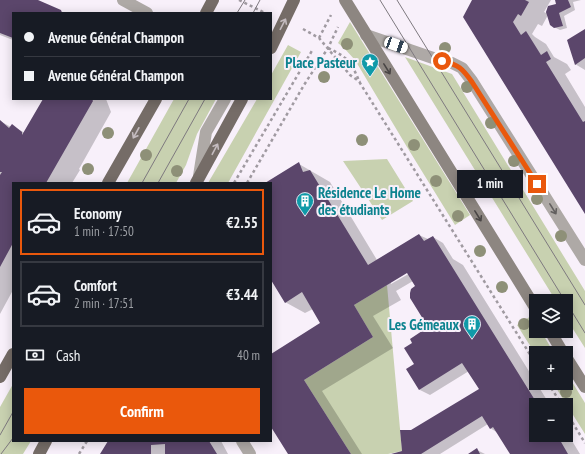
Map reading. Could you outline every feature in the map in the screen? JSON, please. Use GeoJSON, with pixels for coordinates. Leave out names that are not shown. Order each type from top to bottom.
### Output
{"type":"FeatureCollection","features":[{"type":"Feature","properties":{"kind":"main road"},"geometry":{"type":"LineString","coordinates":[[207,12],[213,0]]}},
{"type":"Feature","properties":{"kind":"main road"},"geometry":{"type":"LineString","coordinates":[[272,46],[294,0]]}},
{"type":"Feature","properties":{"kind":"main road"},"geometry":{"type":"LineString","coordinates":[[348,3],[529,298]]}},
{"type":"Feature","properties":{"kind":"main road"},"geometry":{"type":"LineString","coordinates":[[109,182],[155,100]]}},
{"type":"Feature","properties":{"kind":"main road"},"geometry":{"type":"LineString","coordinates":[[197,181],[241,100]]}},
{"type":"Feature","properties":{"kind":"main road"},"geometry":{"type":"LineString","coordinates":[[0,377],[12,356]]}},
{"type":"Feature","properties":{"kind":"main road"},"geometry":{"type":"LineString","coordinates":[[573,368],[585,388]]}},
{"type":"Feature","properties":{"kind":"main road"},"geometry":{"type":"LineString","coordinates":[[39,454],[45,442]]}},
{"type":"Feature","properties":{"kind":"street"},"geometry":{"type":"LineString","coordinates":[[123,0],[145,12]]}},
{"type":"Feature","properties":{"kind":"street"},"geometry":{"type":"LineString","coordinates":[[366,34],[433,58],[452,63],[462,68],[585,260]]}},
{"type":"Feature","properties":{"kind":"street"},"geometry":{"type":"LineString","coordinates":[[197,181],[206,132],[224,100]]}},
{"type":"Feature","properties":{"kind":"street"},"geometry":{"type":"LineString","coordinates":[[243,442],[250,454]]}},
{"type":"Feature","properties":{"kind":"path"},"geometry":{"type":"LineString","coordinates":[[239,0],[263,12]]}},
{"type":"Feature","properties":{"kind":"path"},"geometry":{"type":"LineString","coordinates":[[247,182],[304,85],[328,48],[345,13],[348,3]]}},
{"type":"Feature","properties":{"kind":"path"},"geometry":{"type":"LineString","coordinates":[[319,38],[332,12]]}},
{"type":"Feature","properties":{"kind":"path"},"geometry":{"type":"LineString","coordinates":[[298,27],[319,38],[350,76],[360,83]]}},
{"type":"Feature","properties":{"kind":"path"},"geometry":{"type":"LineString","coordinates":[[328,48],[343,55],[349,60],[360,83],[529,353]]}},
{"type":"Feature","properties":{"kind":"path"},"geometry":{"type":"LineString","coordinates":[[235,182],[313,49]]}},
{"type":"Feature","properties":{"kind":"path"},"geometry":{"type":"LineString","coordinates":[[573,423],[585,442]]}},
{"type":"Feature","properties":{"kind":"path"},"geometry":{"type":"LineString","coordinates":[[79,454],[86,442]]}},
{"type":"Feature","properties":{"kind":"green space"},"geometry":{"type":"Polygon","coordinates":[[[350,22],[470,215],[455,225],[355,60],[338,43],[350,22]]]}},
{"type":"Feature","properties":{"kind":"green space"},"geometry":{"type":"Polygon","coordinates":[[[288,45],[301,52],[229,182],[209,182],[256,100],[272,100],[272,73],[288,45]]]}},
{"type":"Feature","properties":{"kind":"green space"},"geometry":{"type":"Polygon","coordinates":[[[405,57],[452,74],[585,291],[585,348],[573,329],[573,294],[552,294],[405,57]]]}},
{"type":"Feature","properties":{"kind":"green space"},"geometry":{"type":"Polygon","coordinates":[[[173,100],[215,100],[197,134],[186,165],[177,182],[128,182],[173,100]]]}},
{"type":"Feature","properties":{"kind":"green space"},"geometry":{"type":"Polygon","coordinates":[[[387,159],[413,201],[382,220],[343,161],[387,159]]]}},
{"type":"Feature","properties":{"kind":"green space"},"geometry":{"type":"Polygon","coordinates":[[[387,285],[402,451],[388,454],[351,454],[304,380],[373,337],[354,305],[387,285]]]}},
{"type":"Feature","properties":{"kind":"green space"},"geometry":{"type":"Polygon","coordinates":[[[529,317],[529,338],[545,338],[550,346],[530,346],[517,325],[529,317]]]}},
{"type":"Feature","properties":{"kind":"green space"},"geometry":{"type":"Polygon","coordinates":[[[573,383],[585,403],[585,434],[573,415],[573,398],[562,398],[557,390],[573,390],[573,383]]]}},
{"type":"Feature","properties":{"kind":"green space"},"geometry":{"type":"Polygon","coordinates":[[[12,386],[12,442],[30,442],[23,454],[0,454],[0,407],[12,386]]]}},
{"type":"Feature","properties":{"kind":"building"},"geometry":{"type":"Polygon","coordinates":[[[0,0],[38,0],[61,10],[62,12],[12,12],[12,38],[0,33],[0,0]]]}},
{"type":"Feature","properties":{"kind":"building"},"geometry":{"type":"Polygon","coordinates":[[[472,0],[525,0],[529,2],[521,16],[518,14],[513,22],[521,35],[526,31],[541,55],[547,51],[551,59],[546,62],[583,122],[585,121],[585,214],[463,17],[472,0]]]}},
{"type":"Feature","properties":{"kind":"building"},"geometry":{"type":"Polygon","coordinates":[[[555,0],[568,0],[571,7],[559,13],[563,26],[554,28],[550,25],[546,12],[548,6],[556,4],[555,0]]]}},
{"type":"Feature","properties":{"kind":"building"},"geometry":{"type":"Polygon","coordinates":[[[585,29],[585,58],[575,65],[567,40],[585,29]]]}},
{"type":"Feature","properties":{"kind":"building"},"geometry":{"type":"Polygon","coordinates":[[[42,100],[93,101],[47,182],[12,182],[12,245],[0,267],[0,175],[2,172],[0,172],[0,120],[9,128],[12,124],[22,132],[22,135],[42,100]]]}},
{"type":"Feature","properties":{"kind":"building"},"geometry":{"type":"Polygon","coordinates":[[[299,162],[303,172],[310,170],[368,265],[419,234],[424,241],[433,236],[534,398],[529,398],[529,442],[561,442],[568,454],[510,454],[493,427],[490,429],[482,416],[421,454],[391,454],[402,451],[400,430],[411,430],[479,389],[462,363],[419,390],[406,369],[414,364],[404,348],[412,343],[410,339],[428,327],[410,298],[411,289],[415,286],[407,273],[354,305],[373,337],[304,380],[351,454],[288,454],[272,429],[272,353],[320,323],[302,292],[285,303],[272,282],[272,182],[267,182],[299,162]]]}},
{"type":"Feature","properties":{"kind":"building"},"geometry":{"type":"Polygon","coordinates":[[[107,442],[210,442],[217,454],[165,454],[165,444],[151,445],[151,454],[100,454],[107,442]]]}},
{"type":"Feature","properties":{"kind":"building"},"geometry":{"type":"Polygon","coordinates":[[[477,448],[480,454],[468,454],[477,448]]]}},
{"type":"Feature","properties":{"kind":"tram line"},"geometry":{"type":"LineString","coordinates":[[238,12],[245,0]]}},
{"type":"Feature","properties":{"kind":"tram line"},"geometry":{"type":"LineString","coordinates":[[254,12],[260,0]]}},
{"type":"Feature","properties":{"kind":"tram line"},"geometry":{"type":"LineString","coordinates":[[380,0],[561,294]]}},
{"type":"Feature","properties":{"kind":"tram line"},"geometry":{"type":"LineString","coordinates":[[397,0],[585,305]]}},
{"type":"Feature","properties":{"kind":"tram line"},"geometry":{"type":"LineString","coordinates":[[143,182],[188,100]]}},
{"type":"Feature","properties":{"kind":"tram line"},"geometry":{"type":"LineString","coordinates":[[159,182],[204,100]]}},
{"type":"Feature","properties":{"kind":"tram line"},"geometry":{"type":"LineString","coordinates":[[573,313],[585,333]]}},
{"type":"Feature","properties":{"kind":"tram line"},"geometry":{"type":"LineString","coordinates":[[0,435],[12,414]]}},
{"type":"Feature","properties":{"kind":"tram line"},"geometry":{"type":"LineString","coordinates":[[1,454],[12,439]]}},
{"type":"Feature","properties":{"kind":"place","name":"Place Pasteur"},"geometry":{"type":"Point","coordinates":[370,77]}},
{"type":"Feature","properties":{"kind":"place","name":"Résidence Le Home des étudiants"},"geometry":{"type":"Point","coordinates":[305,216]}},
{"type":"Feature","properties":{"kind":"place","name":"Les Gémeaux"},"geometry":{"type":"Point","coordinates":[472,339]}},
{"type":"Feature","properties":{"kind":"route"},"geometry":{"type":"LineString","coordinates":[[442,61],[452,63],[462,68],[537,184]]}}]}
